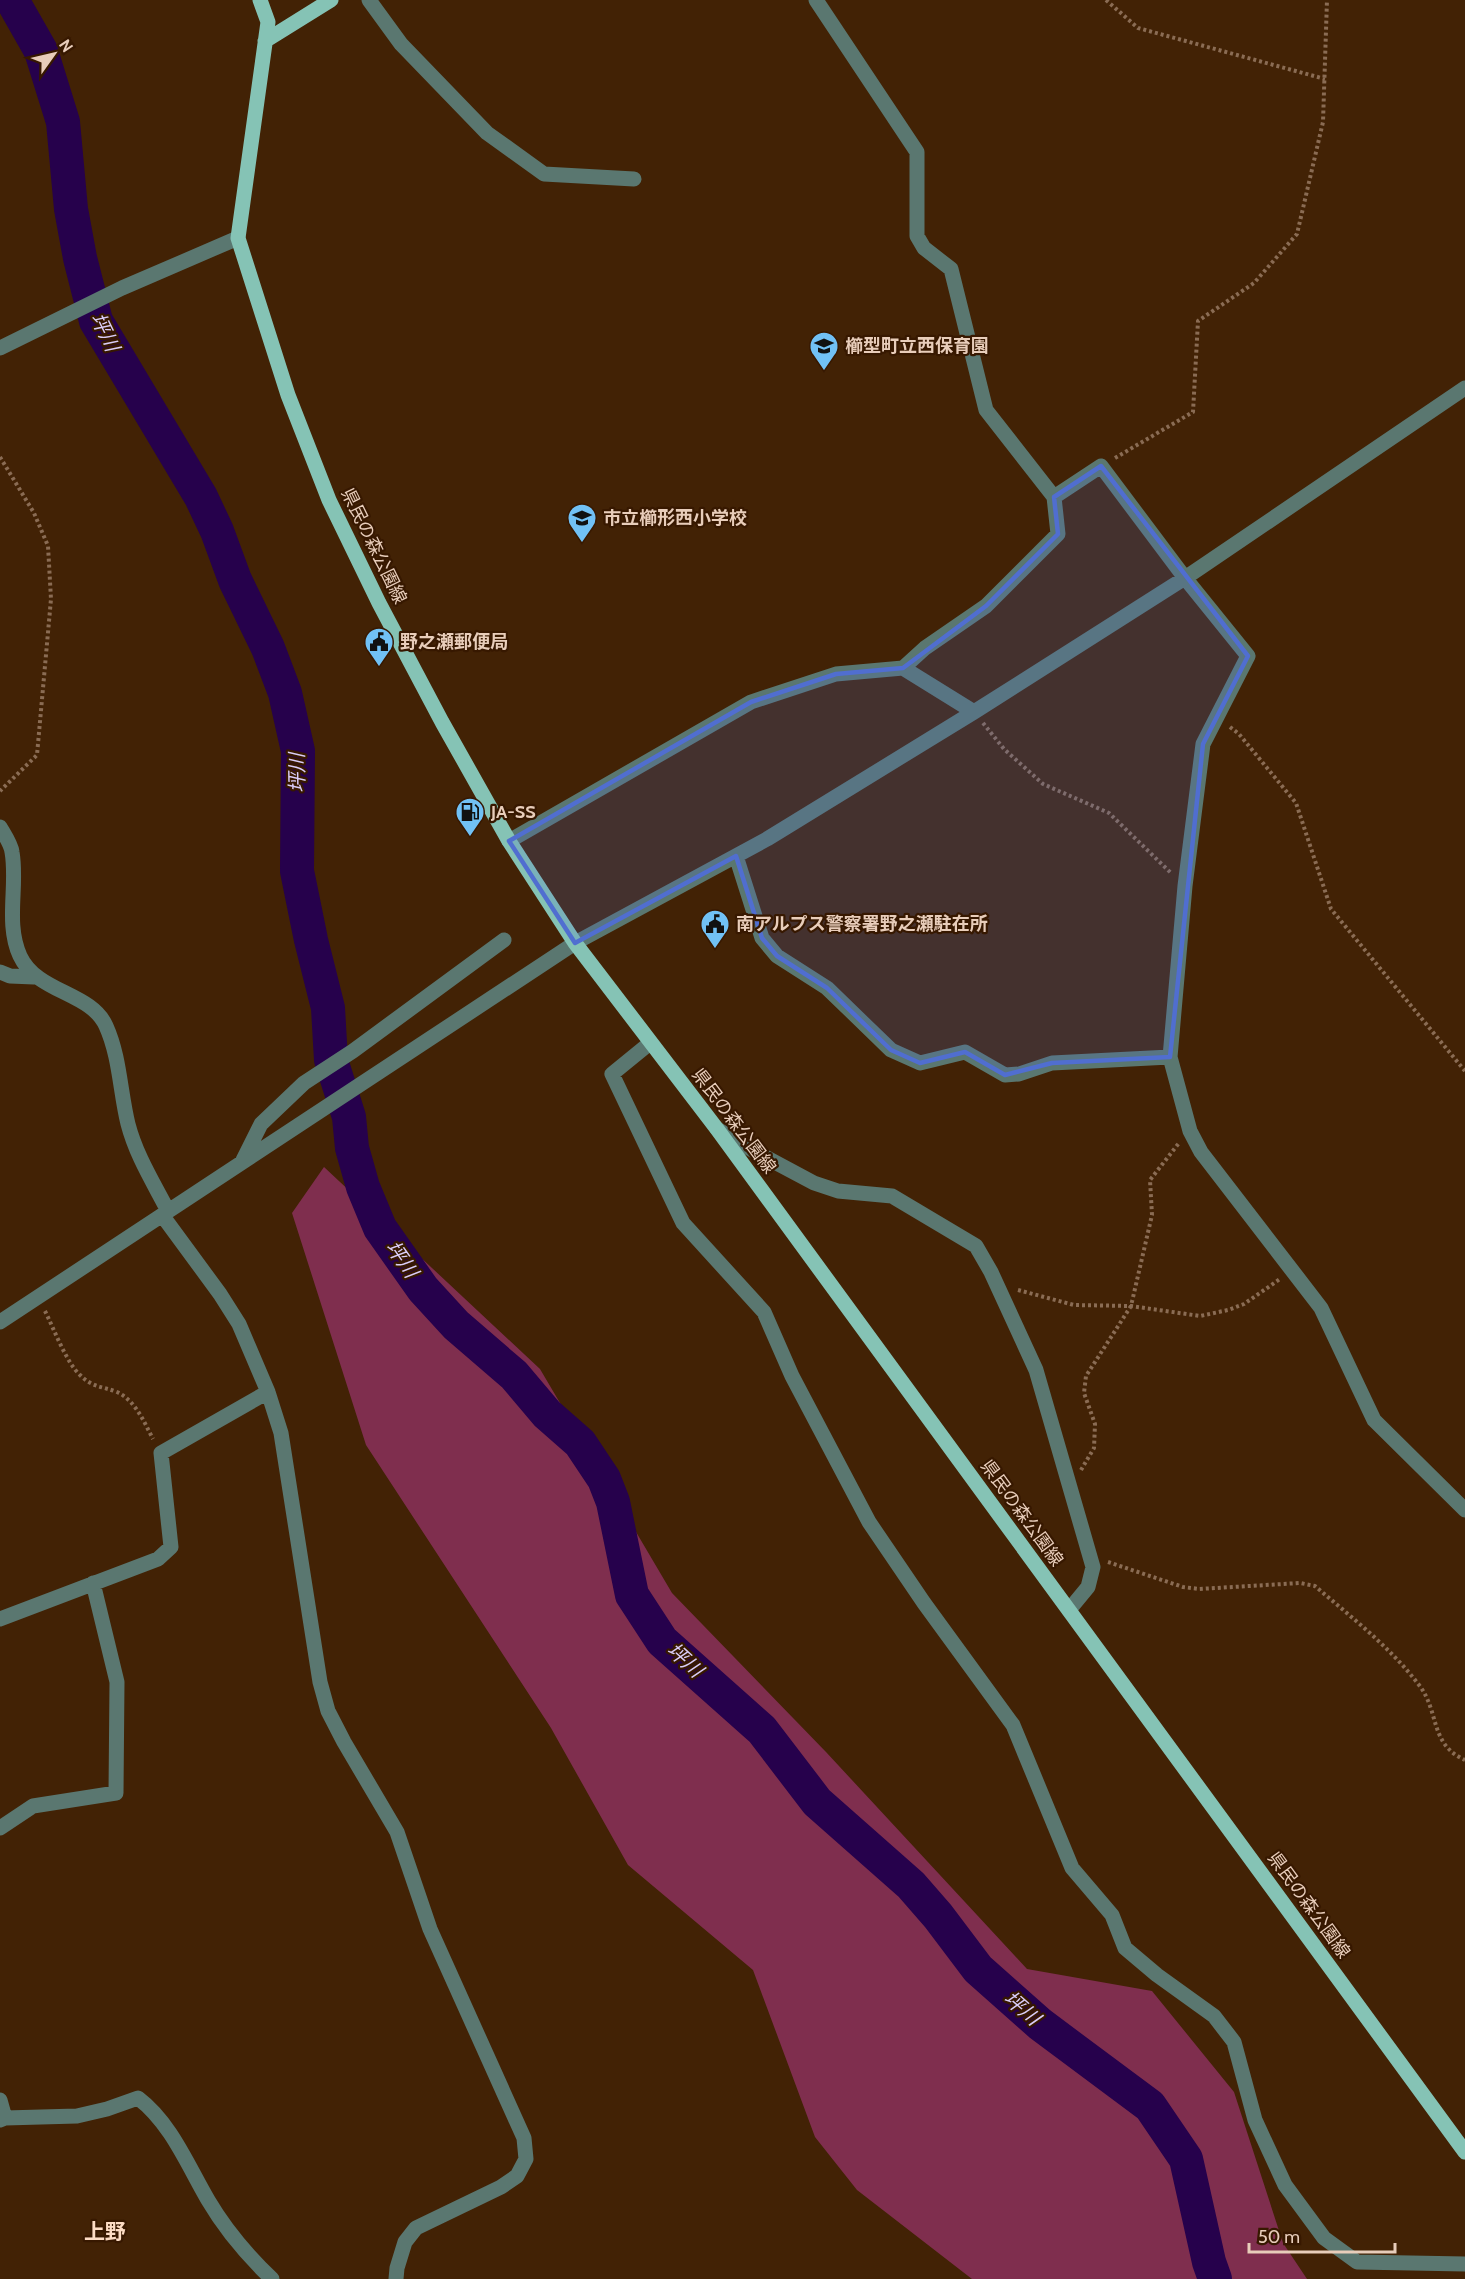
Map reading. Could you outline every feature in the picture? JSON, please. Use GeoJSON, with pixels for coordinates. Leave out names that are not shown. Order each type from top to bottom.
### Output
{"type":"FeatureCollection","features":[{"type":"Feature","properties":{"kind":"main road","name":"県民の森公園線"},"geometry":{"type":"LineString","coordinates":[[260,0],[268,22],[238,238],[288,394],[329,500],[421,682],[509,841],[575,944],[717,1129],[1465,2152]]}},
{"type":"Feature","properties":{"kind":"main road"},"geometry":{"type":"LineString","coordinates":[[265,41],[331,0]]}},
{"type":"Feature","properties":{"kind":"street"},"geometry":{"type":"LineString","coordinates":[[369,0],[401,44],[487,133],[544,174],[634,179]]}},
{"type":"Feature","properties":{"kind":"street"},"geometry":{"type":"LineString","coordinates":[[816,0],[917,152],[917,236],[924,248],[951,269],[986,410],[1054,497],[1058,534],[987,606],[925,648],[903,668]]}},
{"type":"Feature","properties":{"kind":"street"},"geometry":{"type":"LineString","coordinates":[[2,344],[26,335],[122,288],[238,238]]}},
{"type":"Feature","properties":{"kind":"street"},"geometry":{"type":"LineString","coordinates":[[0,1322],[302,1121],[575,944],[767,839],[974,712],[1185,578],[1465,388]]}},
{"type":"Feature","properties":{"kind":"street"},"geometry":{"type":"LineString","coordinates":[[1054,497],[1101,466],[1185,578],[1248,656],[1203,744],[1185,886],[1170,1057],[1190,1131],[1202,1152],[1321,1308],[1374,1420],[1465,1509]]}},
{"type":"Feature","properties":{"kind":"street"},"geometry":{"type":"LineString","coordinates":[[509,841],[751,702],[836,674],[903,668],[974,712]]}},
{"type":"Feature","properties":{"kind":"street"},"geometry":{"type":"LineString","coordinates":[[0,827],[12,851],[13,928],[20,956],[34,977]]}},
{"type":"Feature","properties":{"kind":"street"},"geometry":{"type":"LineString","coordinates":[[735,856],[762,938],[777,957],[827,988],[891,1050],[921,1063],[965,1052],[1005,1075],[1019,1074],[1052,1063],[1170,1057]]}},
{"type":"Feature","properties":{"kind":"street"},"geometry":{"type":"LineString","coordinates":[[242,1163],[261,1124],[304,1083],[353,1051],[504,940]]}},
{"type":"Feature","properties":{"kind":"street"},"geometry":{"type":"LineString","coordinates":[[0,972],[10,976],[34,977],[93,1009],[106,1024],[137,1153],[165,1213],[239,1324],[268,1392],[281,1433],[320,1682],[328,1711],[397,1832],[430,1929],[524,2138],[526,2159],[518,2176],[501,2187],[416,2228],[405,2242],[396,2279]]}},
{"type":"Feature","properties":{"kind":"street"},"geometry":{"type":"LineString","coordinates":[[650,1042],[612,1074],[683,1223],[764,1312],[792,1376],[869,1522],[924,1603],[1013,1725],[1072,1868],[1112,1915],[1125,1948],[1157,1975],[1214,2016],[1234,2042],[1255,2120],[1285,2185],[1324,2238],[1357,2262],[1465,2264]]}},
{"type":"Feature","properties":{"kind":"street"},"geometry":{"type":"LineString","coordinates":[[717,1129],[814,1183],[838,1191],[892,1196],[976,1246],[1036,1370],[1093,1567],[1088,1587],[1069,1610]]}},
{"type":"Feature","properties":{"kind":"street"},"geometry":{"type":"LineString","coordinates":[[0,1619],[158,1559],[171,1547],[161,1454],[268,1392]]}},
{"type":"Feature","properties":{"kind":"street"},"geometry":{"type":"LineString","coordinates":[[0,1828],[33,1806],[116,1793],[117,1682],[93,1583]]}},
{"type":"Feature","properties":{"kind":"street"},"geometry":{"type":"LineString","coordinates":[[0,2100],[3,2119],[77,2116],[138,2098],[151,2108],[171,2135],[210,2203],[244,2250],[272,2279]]}},
{"type":"Feature","properties":{"kind":"path"},"geometry":{"type":"LineString","coordinates":[[1106,0],[1138,28],[1325,79]]}},
{"type":"Feature","properties":{"kind":"path"},"geometry":{"type":"LineString","coordinates":[[1101,466],[1193,412],[1198,321],[1254,283],[1297,234],[1323,122],[1327,0]]}},
{"type":"Feature","properties":{"kind":"path"},"geometry":{"type":"LineString","coordinates":[[0,457],[34,513],[48,546],[51,599],[37,755],[0,791]]}},
{"type":"Feature","properties":{"kind":"path"},"geometry":{"type":"LineString","coordinates":[[974,712],[1004,749],[1043,784],[1109,813],[1185,886]]}},
{"type":"Feature","properties":{"kind":"path"},"geometry":{"type":"LineString","coordinates":[[1217,717],[1239,734],[1296,803],[1331,909],[1465,1071]]}},
{"type":"Feature","properties":{"kind":"path"},"geometry":{"type":"LineString","coordinates":[[1071,1487],[1094,1448],[1095,1424],[1084,1393],[1086,1376],[1131,1306],[1152,1215],[1150,1180],[1190,1131]]}},
{"type":"Feature","properties":{"kind":"path"},"geometry":{"type":"LineString","coordinates":[[996,1284],[1074,1305],[1131,1306],[1200,1316],[1244,1304],[1293,1269]]}},
{"type":"Feature","properties":{"kind":"path"},"geometry":{"type":"LineString","coordinates":[[38,1297],[78,1374],[93,1386],[116,1392],[128,1399],[138,1411],[161,1454]]}},
{"type":"Feature","properties":{"kind":"path"},"geometry":{"type":"LineString","coordinates":[[1090,1556],[1183,1587],[1300,1583],[1315,1586],[1388,1651],[1420,1686],[1432,1709],[1438,1735],[1452,1754],[1465,1760]]}},
{"type":"Feature","properties":{"kind":"highlighted area"},"geometry":{"type":"Polygon","coordinates":[[[1101,466],[1248,656],[1203,744],[1170,1057],[1052,1063],[1005,1075],[965,1052],[920,1063],[891,1050],[827,988],[777,956],[762,938],[736,856],[575,943],[509,841],[751,702],[836,674],[903,668],[986,606],[1058,534],[1054,497],[1101,466]]]}},
{"type":"Feature","properties":{"kind":"shaded area"},"geometry":{"type":"Polygon","coordinates":[[[324,1167],[540,1369],[672,1593],[826,1752],[1027,1969],[1152,1991],[1234,2092],[1283,2243],[1307,2279],[972,2279],[857,2190],[815,2137],[753,1970],[628,1865],[551,1728],[366,1445],[292,1213],[324,1167]]]}},
{"type":"Feature","properties":{"kind":"waterway","name":"坪川"},"geometry":{"type":"LineString","coordinates":[[12,0],[41,51],[63,122],[71,209],[80,258],[96,321],[201,497],[217,531],[235,580],[268,648],[285,693],[298,751],[297,871],[328,1008],[331,1060],[349,1117],[352,1148],[363,1187],[380,1228],[423,1289],[456,1325],[514,1375],[547,1414],[580,1443],[604,1479],[613,1502],[632,1595],[662,1641],[762,1730],[817,1802],[911,1885],[978,1969],[1040,2024],[1150,2106],[1186,2159],[1209,2262],[1215,2279]]}},
{"type":"Feature","properties":{"kind":"place","name":"櫛型町立西保育園"},"geometry":{"type":"Point","coordinates":[824,372]}},
{"type":"Feature","properties":{"kind":"place","name":"市立櫛形西小学校"},"geometry":{"type":"Point","coordinates":[582,544]}},
{"type":"Feature","properties":{"kind":"place","name":"野之瀬郵便局"},"geometry":{"type":"Point","coordinates":[379,668]}},
{"type":"Feature","properties":{"kind":"place","name":"JA-SS"},"geometry":{"type":"Point","coordinates":[470,838]}},
{"type":"Feature","properties":{"kind":"place","name":"南アルプス警察署野之瀬駐在所"},"geometry":{"type":"Point","coordinates":[715,950]}},
{"type":"Feature","properties":{"kind":"district","name":"上野"},"geometry":{"type":"Point","coordinates":[105,2232]}}]}
